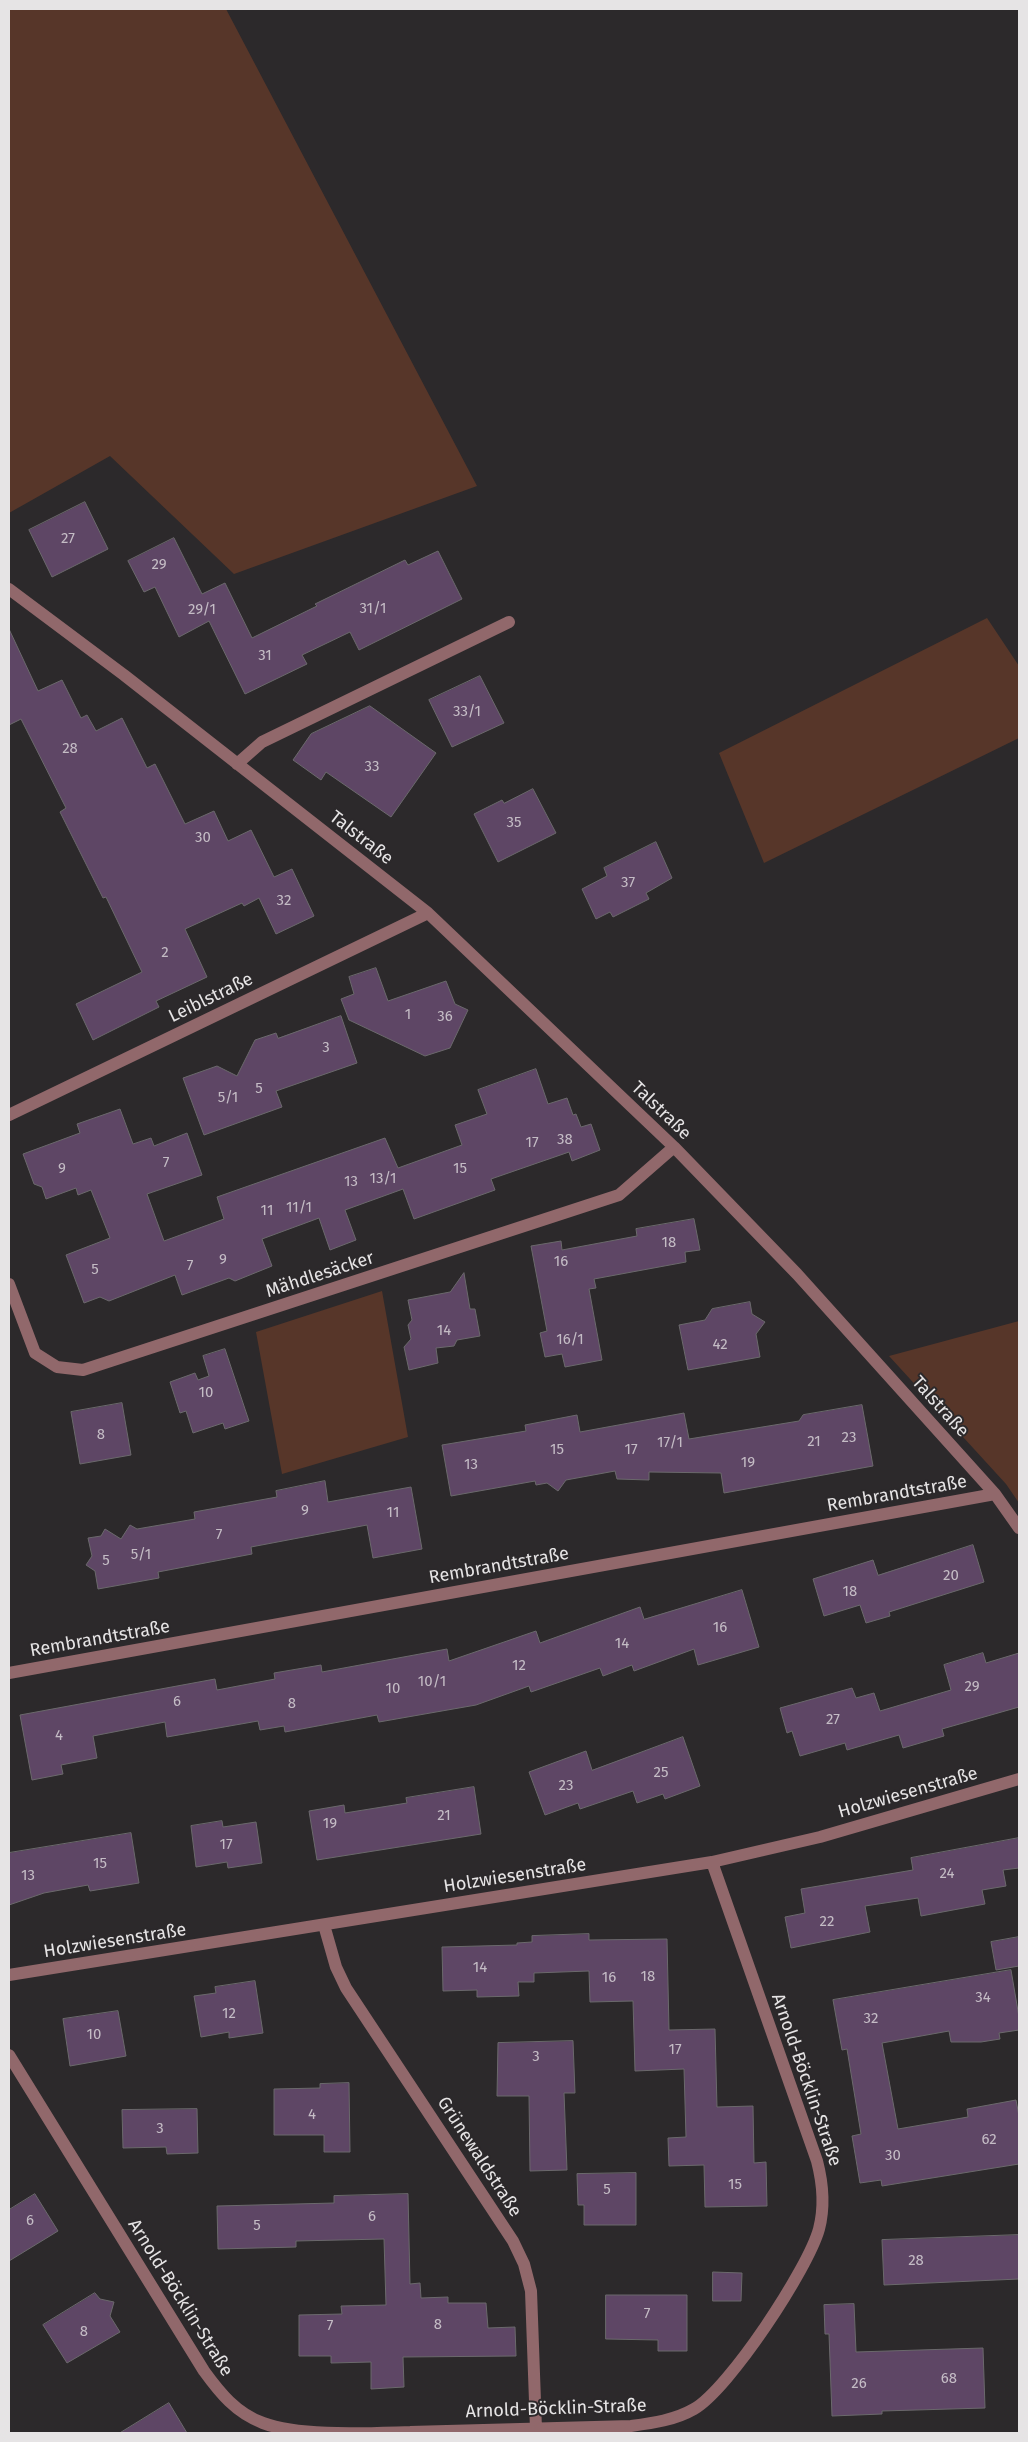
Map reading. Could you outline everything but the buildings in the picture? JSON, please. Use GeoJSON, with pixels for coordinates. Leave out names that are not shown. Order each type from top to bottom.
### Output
{"type":"FeatureCollection","features":[{"type":"Feature","properties":{"kind":"street","name":"Talstraße"},"geometry":{"type":"LineString","coordinates":[[9,589],[428,912],[674,1147],[797,1274],[995,1494],[1019,1528]]}},
{"type":"Feature","properties":{"kind":"street"},"geometry":{"type":"LineString","coordinates":[[237,764],[262,742],[510,622]]}},
{"type":"Feature","properties":{"kind":"street","name":"Leiblstraße"},"geometry":{"type":"LineString","coordinates":[[9,1116],[428,912]]}},
{"type":"Feature","properties":{"kind":"street","name":"Mähdlesäcker"},"geometry":{"type":"LineString","coordinates":[[9,1284],[35,1353],[57,1368],[83,1370],[618,1194],[674,1147]]}},
{"type":"Feature","properties":{"kind":"street","name":"Rembrandtstraße"},"geometry":{"type":"LineString","coordinates":[[9,1673],[995,1494]]}},
{"type":"Feature","properties":{"kind":"street","name":"Holzwiesenstraße"},"geometry":{"type":"LineString","coordinates":[[9,1975],[712,1862],[820,1837],[1019,1779]]}},
{"type":"Feature","properties":{"kind":"street","name":"Arnold-Böcklin-Straße"},"geometry":{"type":"LineString","coordinates":[[9,2055],[204,2371],[219,2391],[238,2411],[264,2424],[294,2430],[366,2433],[631,2426],[666,2421],[694,2409],[718,2390],[738,2366],[810,2253],[819,2229],[823,2204],[823,2182],[818,2161],[712,1862]]}},
{"type":"Feature","properties":{"kind":"street","name":"Grünewaldstraße"},"geometry":{"type":"LineString","coordinates":[[324,1925],[336,1968],[346,1988],[514,2241],[524,2264],[531,2291],[536,2429]]}},
{"type":"Feature","properties":{"kind":"shaded area"},"geometry":{"type":"Polygon","coordinates":[[[9,9],[226,9],[477,486],[234,574],[110,456],[9,513],[9,9]]]}},
{"type":"Feature","properties":{"kind":"shaded area"},"geometry":{"type":"Polygon","coordinates":[[[987,618],[1019,666],[1019,738],[764,863],[719,753],[987,618]]]}},
{"type":"Feature","properties":{"kind":"shaded area"},"geometry":{"type":"Polygon","coordinates":[[[382,1291],[408,1437],[282,1474],[256,1332],[382,1291]]]}},
{"type":"Feature","properties":{"kind":"shaded area"},"geometry":{"type":"Polygon","coordinates":[[[1019,1321],[1019,1503],[1006,1484],[889,1356],[1019,1321]]]}}]}
